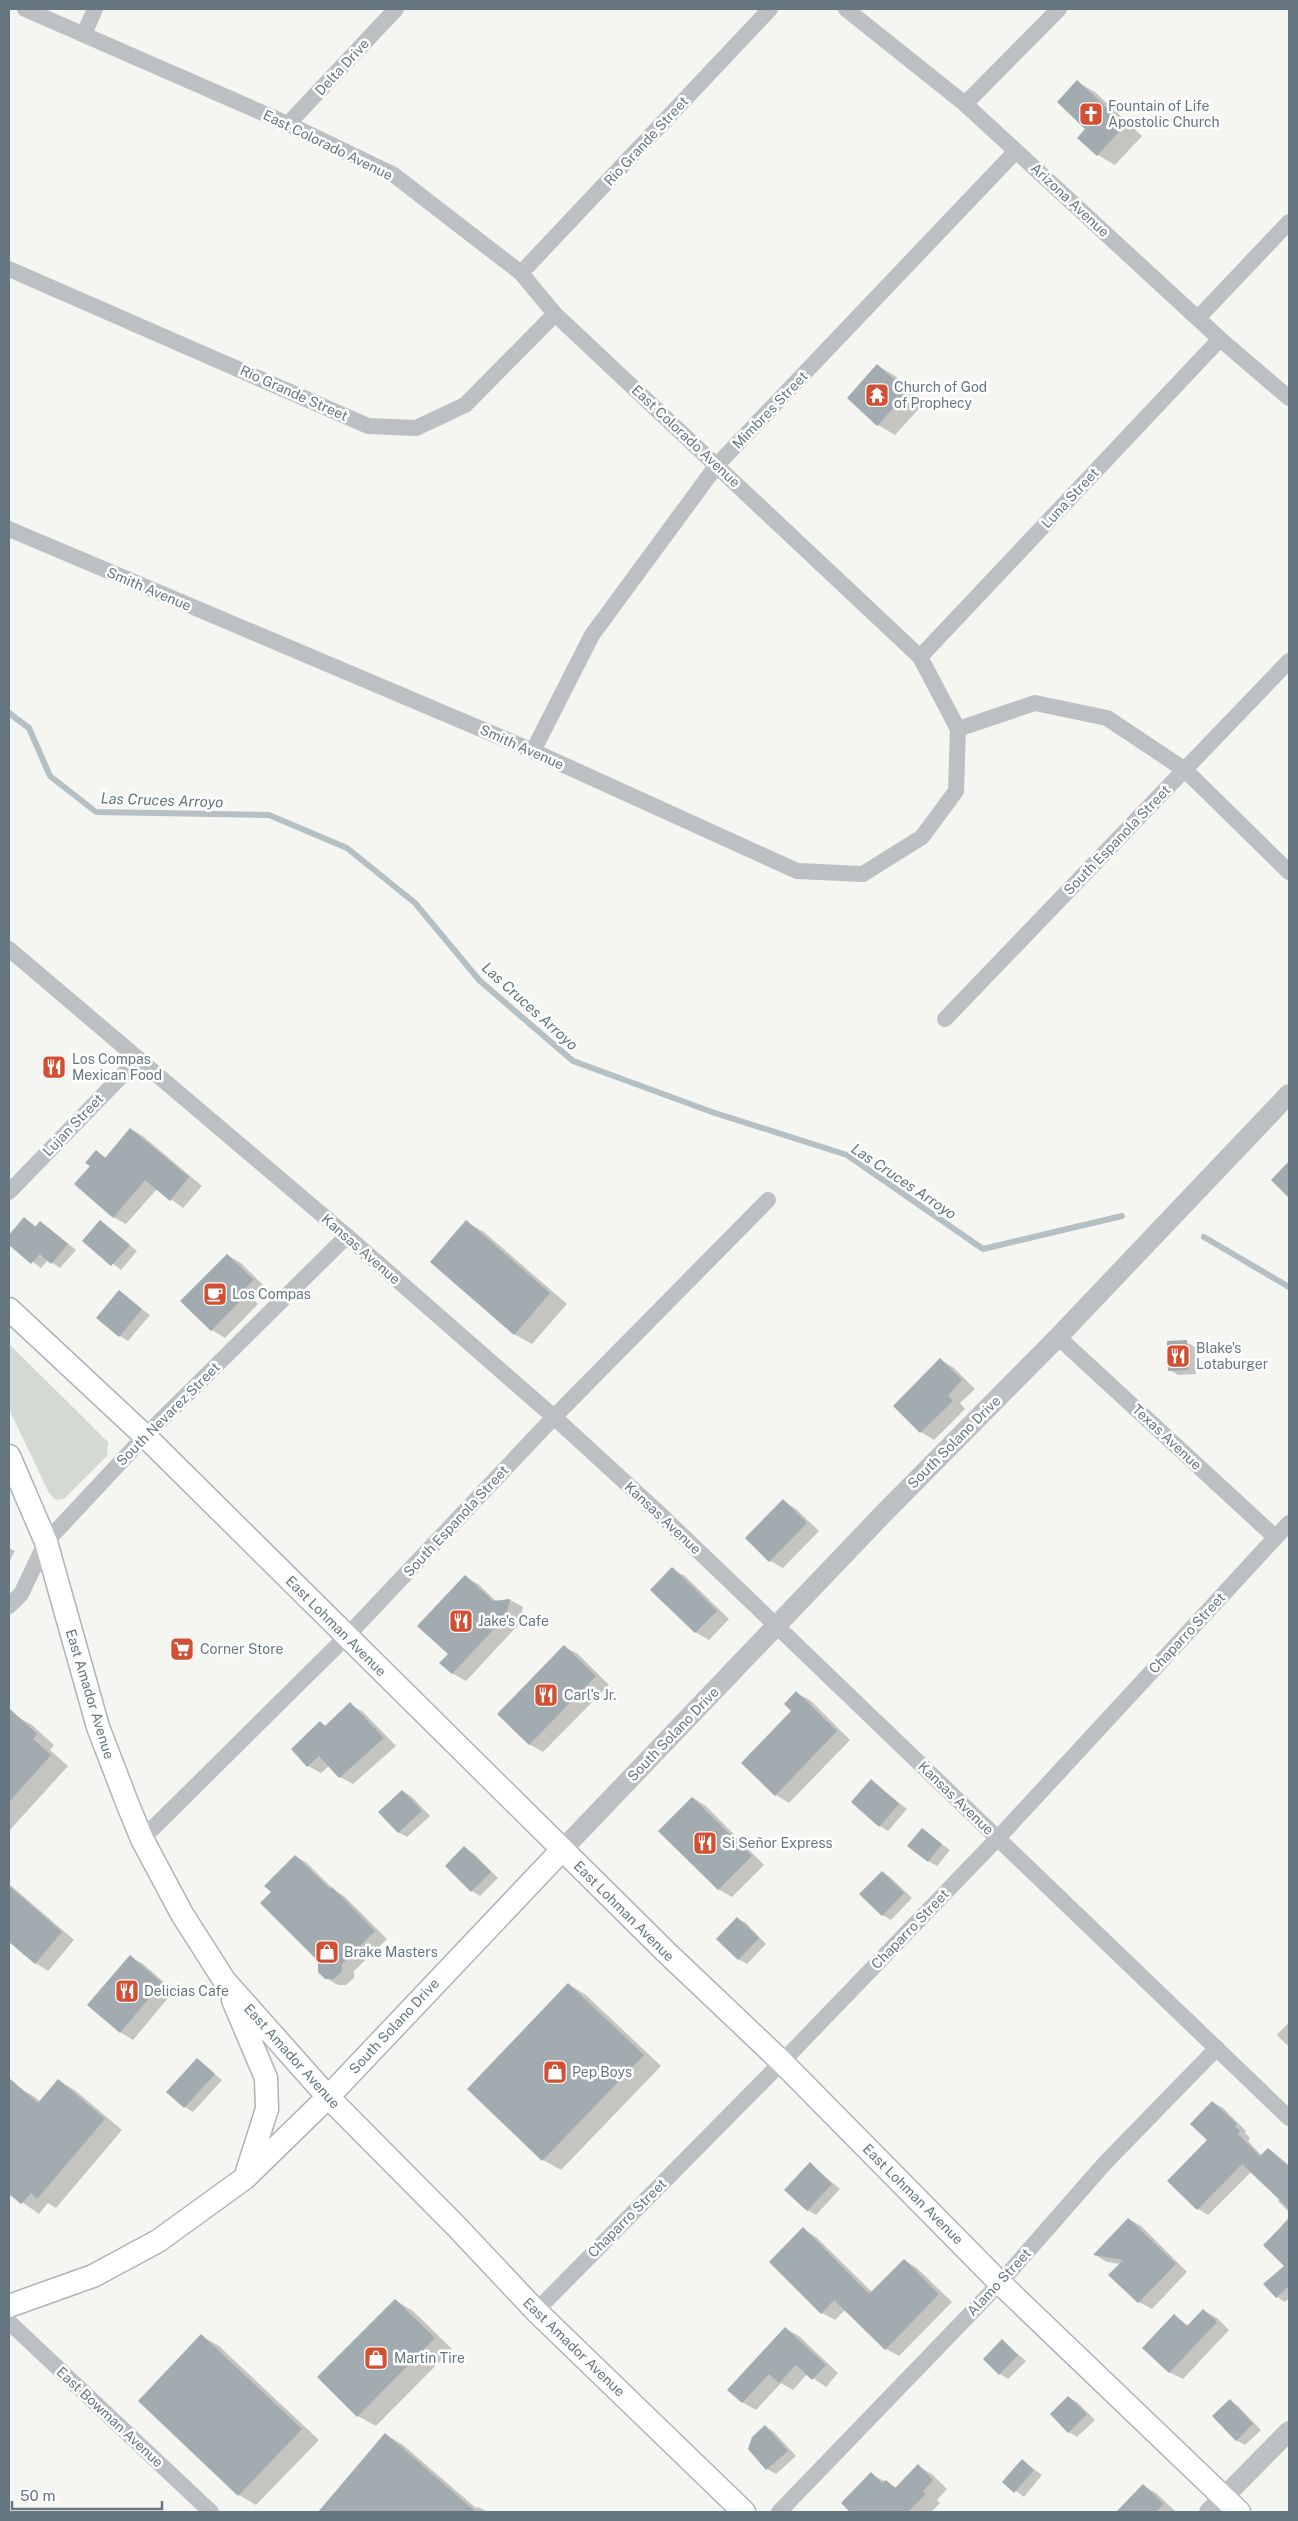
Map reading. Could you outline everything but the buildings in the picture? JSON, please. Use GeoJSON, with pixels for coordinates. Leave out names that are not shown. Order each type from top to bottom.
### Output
{"type":"FeatureCollection","features":[{"type":"Feature","properties":{"kind":"main road","name":"East Lohman Avenue"},"geometry":{"type":"LineString","coordinates":[[9,1309],[145,1436],[562,1850],[782,2062],[1224,2507]]}},
{"type":"Feature","properties":{"kind":"main road","name":"East Amador Avenue"},"geometry":{"type":"LineString","coordinates":[[9,1456],[46,1542],[98,1727],[142,1839],[182,1914],[224,1980],[328,2097],[456,2226],[536,2311],[744,2512]]}},
{"type":"Feature","properties":{"kind":"main road","name":"South Solano Drive"},"geometry":{"type":"LineString","coordinates":[[9,2306],[93,2276],[158,2241],[245,2178],[328,2097],[562,1850]]}},
{"type":"Feature","properties":{"kind":"main road"},"geometry":{"type":"LineString","coordinates":[[224,1980],[266,2078],[267,2109],[245,2178]]}},
{"type":"Feature","properties":{"kind":"street","name":"East Colorado Avenue"},"geometry":{"type":"LineString","coordinates":[[25,9],[288,124],[394,175],[521,273],[555,314],[920,657],[958,729]]}},
{"type":"Feature","properties":{"kind":"street"},"geometry":{"type":"LineString","coordinates":[[84,34],[95,9]]}},
{"type":"Feature","properties":{"kind":"street","name":"Delta Drive"},"geometry":{"type":"LineString","coordinates":[[288,124],[396,9]]}},
{"type":"Feature","properties":{"kind":"street","name":"Rio Grande Street"},"geometry":{"type":"LineString","coordinates":[[521,273],[770,9]]}},
{"type":"Feature","properties":{"kind":"street","name":"Arizona Avenue"},"geometry":{"type":"LineString","coordinates":[[846,9],[965,104],[1220,339],[1289,398]]}},
{"type":"Feature","properties":{"kind":"street"},"geometry":{"type":"LineString","coordinates":[[965,104],[1058,9]]}},
{"type":"Feature","properties":{"kind":"street","name":"Mimbres Street"},"geometry":{"type":"LineString","coordinates":[[533,751],[592,635],[716,465],[1016,151]]}},
{"type":"Feature","properties":{"kind":"street"},"geometry":{"type":"LineString","coordinates":[[1198,318],[1289,222]]}},
{"type":"Feature","properties":{"kind":"street","name":"Rio Grande Street"},"geometry":{"type":"LineString","coordinates":[[9,269],[368,426],[416,428],[465,405],[555,314]]}},
{"type":"Feature","properties":{"kind":"street","name":"Luna Street"},"geometry":{"type":"LineString","coordinates":[[920,657],[1220,339]]}},
{"type":"Feature","properties":{"kind":"street","name":"Smith Avenue"},"geometry":{"type":"LineString","coordinates":[[9,530],[533,751],[797,871],[863,874],[922,837],[956,791],[958,729]]}},
{"type":"Feature","properties":{"kind":"street","name":"South Espanola Street"},"geometry":{"type":"LineString","coordinates":[[945,1019],[1289,661]]}},
{"type":"Feature","properties":{"kind":"street"},"geometry":{"type":"LineString","coordinates":[[958,729],[1034,703],[1107,718],[1185,770],[1289,872]]}},
{"type":"Feature","properties":{"kind":"street","name":"Kansas Avenue"},"geometry":{"type":"LineString","coordinates":[[9,949],[347,1236],[554,1417],[662,1516],[1289,2118]]}},
{"type":"Feature","properties":{"kind":"street","name":"Lujan Street"},"geometry":{"type":"LineString","coordinates":[[9,1192],[138,1059]]}},
{"type":"Feature","properties":{"kind":"street","name":"South Solano Drive"},"geometry":{"type":"LineString","coordinates":[[562,1850],[884,1513],[1058,1337],[1289,1094]]}},
{"type":"Feature","properties":{"kind":"street","name":"South Espanola Street"},"geometry":{"type":"LineString","coordinates":[[142,1839],[347,1636],[554,1417],[768,1200]]}},
{"type":"Feature","properties":{"kind":"street","name":"South Nevarez Street"},"geometry":{"type":"LineString","coordinates":[[9,1606],[21,1594],[46,1542],[145,1436],[347,1236]]}},
{"type":"Feature","properties":{"kind":"street","name":"Texas Avenue"},"geometry":{"type":"LineString","coordinates":[[1058,1337],[1276,1537]]}},
{"type":"Feature","properties":{"kind":"street","name":"Chaparro Street"},"geometry":{"type":"LineString","coordinates":[[536,2311],[782,2062],[998,1838],[1289,1523]]}},
{"type":"Feature","properties":{"kind":"street","name":"Alamo Street"},"geometry":{"type":"LineString","coordinates":[[779,2512],[1000,2283],[1105,2163],[1217,2048]]}},
{"type":"Feature","properties":{"kind":"street","name":"East Bowman Avenue"},"geometry":{"type":"LineString","coordinates":[[9,2322],[210,2512]]}},
{"type":"Feature","properties":{"kind":"street"},"geometry":{"type":"LineString","coordinates":[[1224,2507],[1289,2431]]}},
{"type":"Feature","properties":{"kind":"shaded area"},"geometry":{"type":"Polygon","coordinates":[[[9,1344],[108,1442],[107,1456],[64,1499],[56,1500],[49,1493],[9,1409],[9,1344]]]}},
{"type":"Feature","properties":{"kind":"waterway","name":"Las Cruces Arroyo"},"geometry":{"type":"LineString","coordinates":[[9,713],[29,728],[50,776],[96,812],[269,815],[347,848],[415,903],[480,981],[573,1061],[712,1112],[847,1155],[983,1249],[1122,1216]]}},
{"type":"Feature","properties":{"kind":"waterway","name":"Las Cruces Arroyo"},"geometry":{"type":"LineString","coordinates":[[1204,1237],[1289,1287]]}},
{"type":"Feature","properties":{"kind":"place","name":"Fountain of Life Apostolic Church"},"geometry":{"type":"Point","coordinates":[1091,114]}},
{"type":"Feature","properties":{"kind":"place","name":"Church of God of Prophecy"},"geometry":{"type":"Point","coordinates":[877,395]}},
{"type":"Feature","properties":{"kind":"place","name":"Los Compas Mexican Food"},"geometry":{"type":"Point","coordinates":[54,1067]}},
{"type":"Feature","properties":{"kind":"place","name":"Los Compas"},"geometry":{"type":"Point","coordinates":[215,1294]}},
{"type":"Feature","properties":{"kind":"place","name":"Blake's Lotaburger"},"geometry":{"type":"Point","coordinates":[1178,1356]}},
{"type":"Feature","properties":{"kind":"place","name":"Jake's Cafe"},"geometry":{"type":"Point","coordinates":[461,1621]}},
{"type":"Feature","properties":{"kind":"place","name":"Corner Store"},"geometry":{"type":"Point","coordinates":[182,1649]}},
{"type":"Feature","properties":{"kind":"place","name":"Carl's Jr."},"geometry":{"type":"Point","coordinates":[546,1695]}},
{"type":"Feature","properties":{"kind":"place","name":"Si Señor Express"},"geometry":{"type":"Point","coordinates":[705,1843]}},
{"type":"Feature","properties":{"kind":"place","name":"Brake Masters"},"geometry":{"type":"Point","coordinates":[327,1952]}},
{"type":"Feature","properties":{"kind":"place","name":"Delicias Cafe"},"geometry":{"type":"Point","coordinates":[127,1991]}},
{"type":"Feature","properties":{"kind":"place","name":"Pep Boys"},"geometry":{"type":"Point","coordinates":[555,2072]}},
{"type":"Feature","properties":{"kind":"place","name":"Martin Tire"},"geometry":{"type":"Point","coordinates":[376,2358]}}]}
